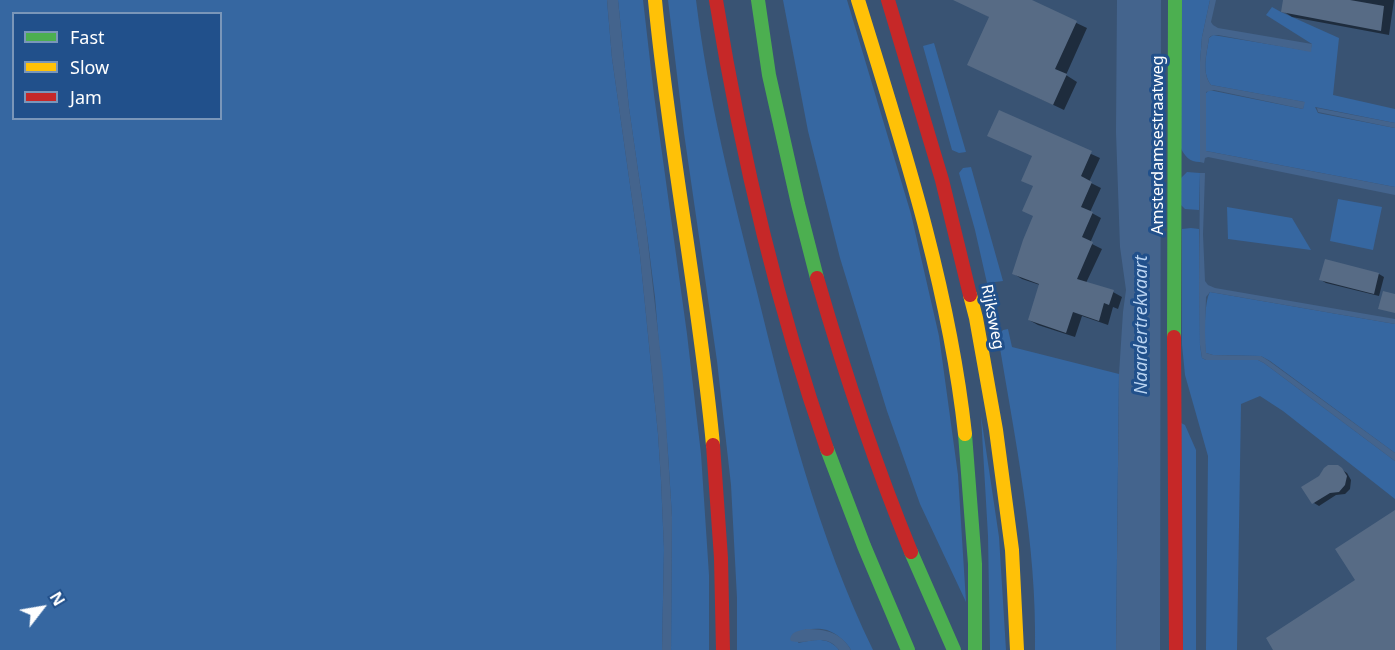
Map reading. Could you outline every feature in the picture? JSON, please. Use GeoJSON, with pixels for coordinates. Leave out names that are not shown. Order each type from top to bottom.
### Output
{"type":"FeatureCollection","features":[{"type":"Feature","properties":{"kind":"main road"},"geometry":{"type":"LineString","coordinates":[[655,0],[669,123],[709,405],[719,507],[723,650]]}},
{"type":"Feature","properties":{"kind":"main road"},"geometry":{"type":"LineString","coordinates":[[716,0],[740,134],[758,214],[791,336],[824,439],[855,523],[908,650]]}},
{"type":"Feature","properties":{"kind":"main road"},"geometry":{"type":"LineString","coordinates":[[758,0],[765,55],[797,204],[825,306],[852,394],[891,503],[954,650]]}},
{"type":"Feature","properties":{"kind":"main road"},"geometry":{"type":"LineString","coordinates":[[858,0],[923,220],[954,356],[972,502],[975,551],[975,650]]}},
{"type":"Feature","properties":{"kind":"main road","name":"Rijksweg"},"geometry":{"type":"LineString","coordinates":[[888,0],[942,180],[976,318],[1008,515],[1013,560],[1017,650]]}},
{"type":"Feature","properties":{"kind":"main road","name":"Amsterdamsestraatweg"},"geometry":{"type":"LineString","coordinates":[[1175,0],[1176,650]]}},
{"type":"Feature","properties":{"kind":"shaded area"},"geometry":{"type":"Polygon","coordinates":[[[0,0],[607,0],[612,58],[640,255],[658,434],[664,549],[662,650],[0,650],[0,0]]]}},
{"type":"Feature","properties":{"kind":"shaded area"},"geometry":{"type":"Polygon","coordinates":[[[618,0],[643,0],[701,454],[709,575],[709,650],[671,650],[672,517],[668,454],[655,297],[629,108],[618,0]]]}},
{"type":"Feature","properties":{"kind":"shaded area"},"geometry":{"type":"Polygon","coordinates":[[[668,0],[696,0],[707,73],[738,217],[792,427],[836,563],[873,650],[851,650],[834,633],[827,630],[806,629],[798,643],[825,641],[839,650],[737,650],[737,598],[731,485],[717,361],[684,133],[668,0]]]}},
{"type":"Feature","properties":{"kind":"shaded area"},"geometry":{"type":"Polygon","coordinates":[[[783,0],[847,0],[911,214],[939,336],[958,475],[966,602],[920,504],[887,411],[840,258],[808,131],[783,0]]]}},
{"type":"Feature","properties":{"kind":"shaded area"},"geometry":{"type":"Polygon","coordinates":[[[1182,0],[1210,0],[1202,37],[1200,62],[1200,162],[1188,158],[1180,147],[1182,0]]]}},
{"type":"Feature","properties":{"kind":"shaded area"},"geometry":{"type":"Polygon","coordinates":[[[1272,7],[1339,38],[1333,95],[1395,109],[1395,123],[1315,107],[1318,113],[1395,128],[1395,187],[1206,151],[1206,93],[1209,90],[1303,109],[1304,102],[1211,85],[1206,74],[1209,38],[1213,35],[1310,51],[1312,44],[1266,15],[1272,7]]]}},
{"type":"Feature","properties":{"kind":"shaded area"},"geometry":{"type":"Polygon","coordinates":[[[934,43],[966,152],[959,153],[952,150],[923,46],[934,43]]]}},
{"type":"Feature","properties":{"kind":"shaded area"},"geometry":{"type":"Polygon","coordinates":[[[971,167],[1003,281],[987,283],[959,173],[963,168],[971,167]]]}},
{"type":"Feature","properties":{"kind":"shaded area"},"geometry":{"type":"Polygon","coordinates":[[[1187,172],[1200,173],[1199,210],[1185,209],[1180,204],[1180,179],[1187,172]]]}},
{"type":"Feature","properties":{"kind":"shaded area"},"geometry":{"type":"Polygon","coordinates":[[[1338,199],[1382,207],[1373,250],[1330,241],[1338,199]]]}},
{"type":"Feature","properties":{"kind":"shaded area"},"geometry":{"type":"Polygon","coordinates":[[[1227,207],[1292,218],[1311,250],[1228,239],[1227,207]]]}},
{"type":"Feature","properties":{"kind":"shaded area"},"geometry":{"type":"Polygon","coordinates":[[[1182,229],[1199,229],[1202,358],[1206,360],[1258,360],[1264,363],[1395,461],[1395,499],[1283,411],[1260,396],[1241,404],[1237,650],[1206,650],[1208,456],[1185,375],[1182,345],[1182,229]]]}},
{"type":"Feature","properties":{"kind":"shaded area"},"geometry":{"type":"Polygon","coordinates":[[[1210,292],[1395,324],[1395,453],[1261,356],[1206,353],[1206,312],[1210,292]]]}},
{"type":"Feature","properties":{"kind":"shaded area"},"geometry":{"type":"Polygon","coordinates":[[[1008,329],[1012,347],[1119,374],[1116,650],[1035,650],[1035,610],[1029,531],[998,336],[1003,330],[1008,329]]]}},
{"type":"Feature","properties":{"kind":"shaded area"},"geometry":{"type":"Polygon","coordinates":[[[981,416],[999,537],[1006,650],[990,650],[988,536],[981,416]]]}},
{"type":"Feature","properties":{"kind":"shaded area"},"geometry":{"type":"Polygon","coordinates":[[[1181,423],[1185,425],[1196,450],[1196,650],[1183,650],[1181,423]]]}},
{"type":"Feature","properties":{"kind":"water"},"geometry":{"type":"Polygon","coordinates":[[[607,0],[618,0],[629,108],[646,226],[663,376],[672,517],[671,650],[662,650],[664,549],[658,434],[640,255],[612,58],[607,0]]]}},
{"type":"Feature","properties":{"kind":"water","name":"Naardertrekvaart"},"geometry":{"type":"Polygon","coordinates":[[[1117,0],[1161,0],[1160,650],[1116,650],[1119,374],[1126,290],[1120,247],[1116,132],[1117,0]]]}},
{"type":"Feature","properties":{"kind":"water"},"geometry":{"type":"Polygon","coordinates":[[[1210,0],[1216,0],[1211,22],[1218,28],[1312,44],[1311,52],[1218,35],[1209,38],[1205,68],[1211,85],[1305,102],[1303,109],[1214,90],[1206,92],[1206,151],[1395,187],[1395,195],[1208,157],[1205,158],[1204,163],[1200,162],[1200,62],[1202,37],[1210,0]]]}},
{"type":"Feature","properties":{"kind":"water"},"geometry":{"type":"Polygon","coordinates":[[[1317,108],[1395,123],[1395,128],[1318,112],[1317,108]]]}},
{"type":"Feature","properties":{"kind":"water"},"geometry":{"type":"Polygon","coordinates":[[[1200,173],[1205,173],[1203,234],[1205,281],[1208,285],[1395,319],[1395,324],[1210,292],[1206,297],[1206,353],[1261,356],[1395,453],[1395,461],[1264,363],[1258,360],[1206,360],[1202,358],[1199,286],[1200,173]]]}},
{"type":"Feature","properties":{"kind":"water"},"geometry":{"type":"Polygon","coordinates":[[[806,629],[837,635],[851,650],[839,650],[828,641],[822,640],[791,641],[794,633],[806,629]]]}},
{"type":"Feature","properties":{"kind":"building"},"geometry":{"type":"Polygon","coordinates":[[[953,0],[1032,0],[1077,21],[1055,69],[1067,74],[1053,105],[967,65],[989,17],[953,0]]]}},
{"type":"Feature","properties":{"kind":"building"},"geometry":{"type":"Polygon","coordinates":[[[1283,0],[1350,0],[1384,6],[1381,31],[1281,12],[1283,0]]]}},
{"type":"Feature","properties":{"kind":"building"},"geometry":{"type":"Polygon","coordinates":[[[999,110],[1092,151],[1081,176],[1092,182],[1081,207],[1093,212],[1082,237],[1093,242],[1077,279],[1114,290],[1109,305],[1104,303],[1099,321],[1073,312],[1066,333],[1028,320],[1039,284],[1012,274],[1033,216],[1022,211],[1033,186],[1021,181],[1032,156],[987,136],[999,110]]]}},
{"type":"Feature","properties":{"kind":"building"},"geometry":{"type":"Polygon","coordinates":[[[1325,259],[1379,273],[1374,294],[1319,280],[1325,259]]]}},
{"type":"Feature","properties":{"kind":"building"},"geometry":{"type":"Polygon","coordinates":[[[1383,291],[1395,294],[1395,313],[1378,309],[1383,291]]]}},
{"type":"Feature","properties":{"kind":"building"},"geometry":{"type":"Polygon","coordinates":[[[1328,465],[1338,465],[1342,468],[1347,476],[1345,485],[1339,492],[1330,493],[1312,504],[1301,487],[1319,476],[1328,465]]]}},
{"type":"Feature","properties":{"kind":"building"},"geometry":{"type":"Polygon","coordinates":[[[1395,510],[1395,650],[1273,650],[1266,638],[1355,580],[1335,549],[1395,510]]]}},
{"type":"Feature","properties":{"kind":"traffic: fast"},"geometry":{"type":"LineString","coordinates":[[758,0],[769,75],[817,278]]}},
{"type":"Feature","properties":{"kind":"traffic: fast"},"geometry":{"type":"LineString","coordinates":[[1174,337],[1175,0]]}},
{"type":"Feature","properties":{"kind":"traffic: fast"},"geometry":{"type":"LineString","coordinates":[[965,434],[975,564],[975,650]]}},
{"type":"Feature","properties":{"kind":"traffic: fast"},"geometry":{"type":"LineString","coordinates":[[827,449],[864,546],[908,650]]}},
{"type":"Feature","properties":{"kind":"traffic: fast"},"geometry":{"type":"LineString","coordinates":[[911,552],[954,650]]}},
{"type":"Feature","properties":{"kind":"traffic: slow"},"geometry":{"type":"LineString","coordinates":[[655,0],[713,445]]}},
{"type":"Feature","properties":{"kind":"traffic: slow"},"geometry":{"type":"LineString","coordinates":[[858,0],[907,161],[936,269],[958,379],[965,434]]}},
{"type":"Feature","properties":{"kind":"traffic: slow"},"geometry":{"type":"LineString","coordinates":[[970,295],[996,430],[1012,550],[1017,650]]}},
{"type":"Feature","properties":{"kind":"traffic: jam"},"geometry":{"type":"LineString","coordinates":[[716,0],[737,114],[762,227],[792,339],[827,449]]}},
{"type":"Feature","properties":{"kind":"traffic: jam"},"geometry":{"type":"LineString","coordinates":[[888,0],[942,180],[970,295]]}},
{"type":"Feature","properties":{"kind":"traffic: jam"},"geometry":{"type":"LineString","coordinates":[[817,278],[860,416],[911,552]]}},
{"type":"Feature","properties":{"kind":"traffic: jam"},"geometry":{"type":"LineString","coordinates":[[1174,337],[1176,650]]}},
{"type":"Feature","properties":{"kind":"traffic: jam"},"geometry":{"type":"LineString","coordinates":[[713,445],[721,558],[723,650]]}}]}
